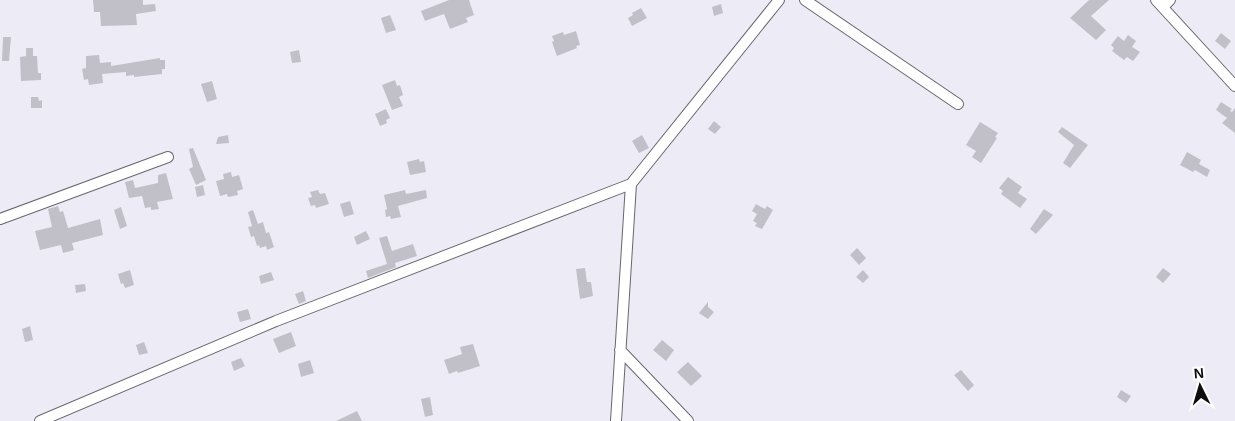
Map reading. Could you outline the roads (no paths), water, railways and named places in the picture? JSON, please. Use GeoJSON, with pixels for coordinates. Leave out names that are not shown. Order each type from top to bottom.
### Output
{"type":"FeatureCollection","features":[{"type":"Feature","properties":{"kind":"street"},"geometry":{"type":"LineString","coordinates":[[40,421],[276,321],[631,184],[779,0]]}},
{"type":"Feature","properties":{"kind":"street"},"geometry":{"type":"LineString","coordinates":[[805,0],[958,104]]}},
{"type":"Feature","properties":{"kind":"street"},"geometry":{"type":"LineString","coordinates":[[1163,2],[1235,86]]}},
{"type":"Feature","properties":{"kind":"street"},"geometry":{"type":"LineString","coordinates":[[0,219],[168,157]]}},
{"type":"Feature","properties":{"kind":"street"},"geometry":{"type":"LineString","coordinates":[[616,421],[631,184]]}},
{"type":"Feature","properties":{"kind":"street"},"geometry":{"type":"LineString","coordinates":[[620,350],[688,421]]}}]}
